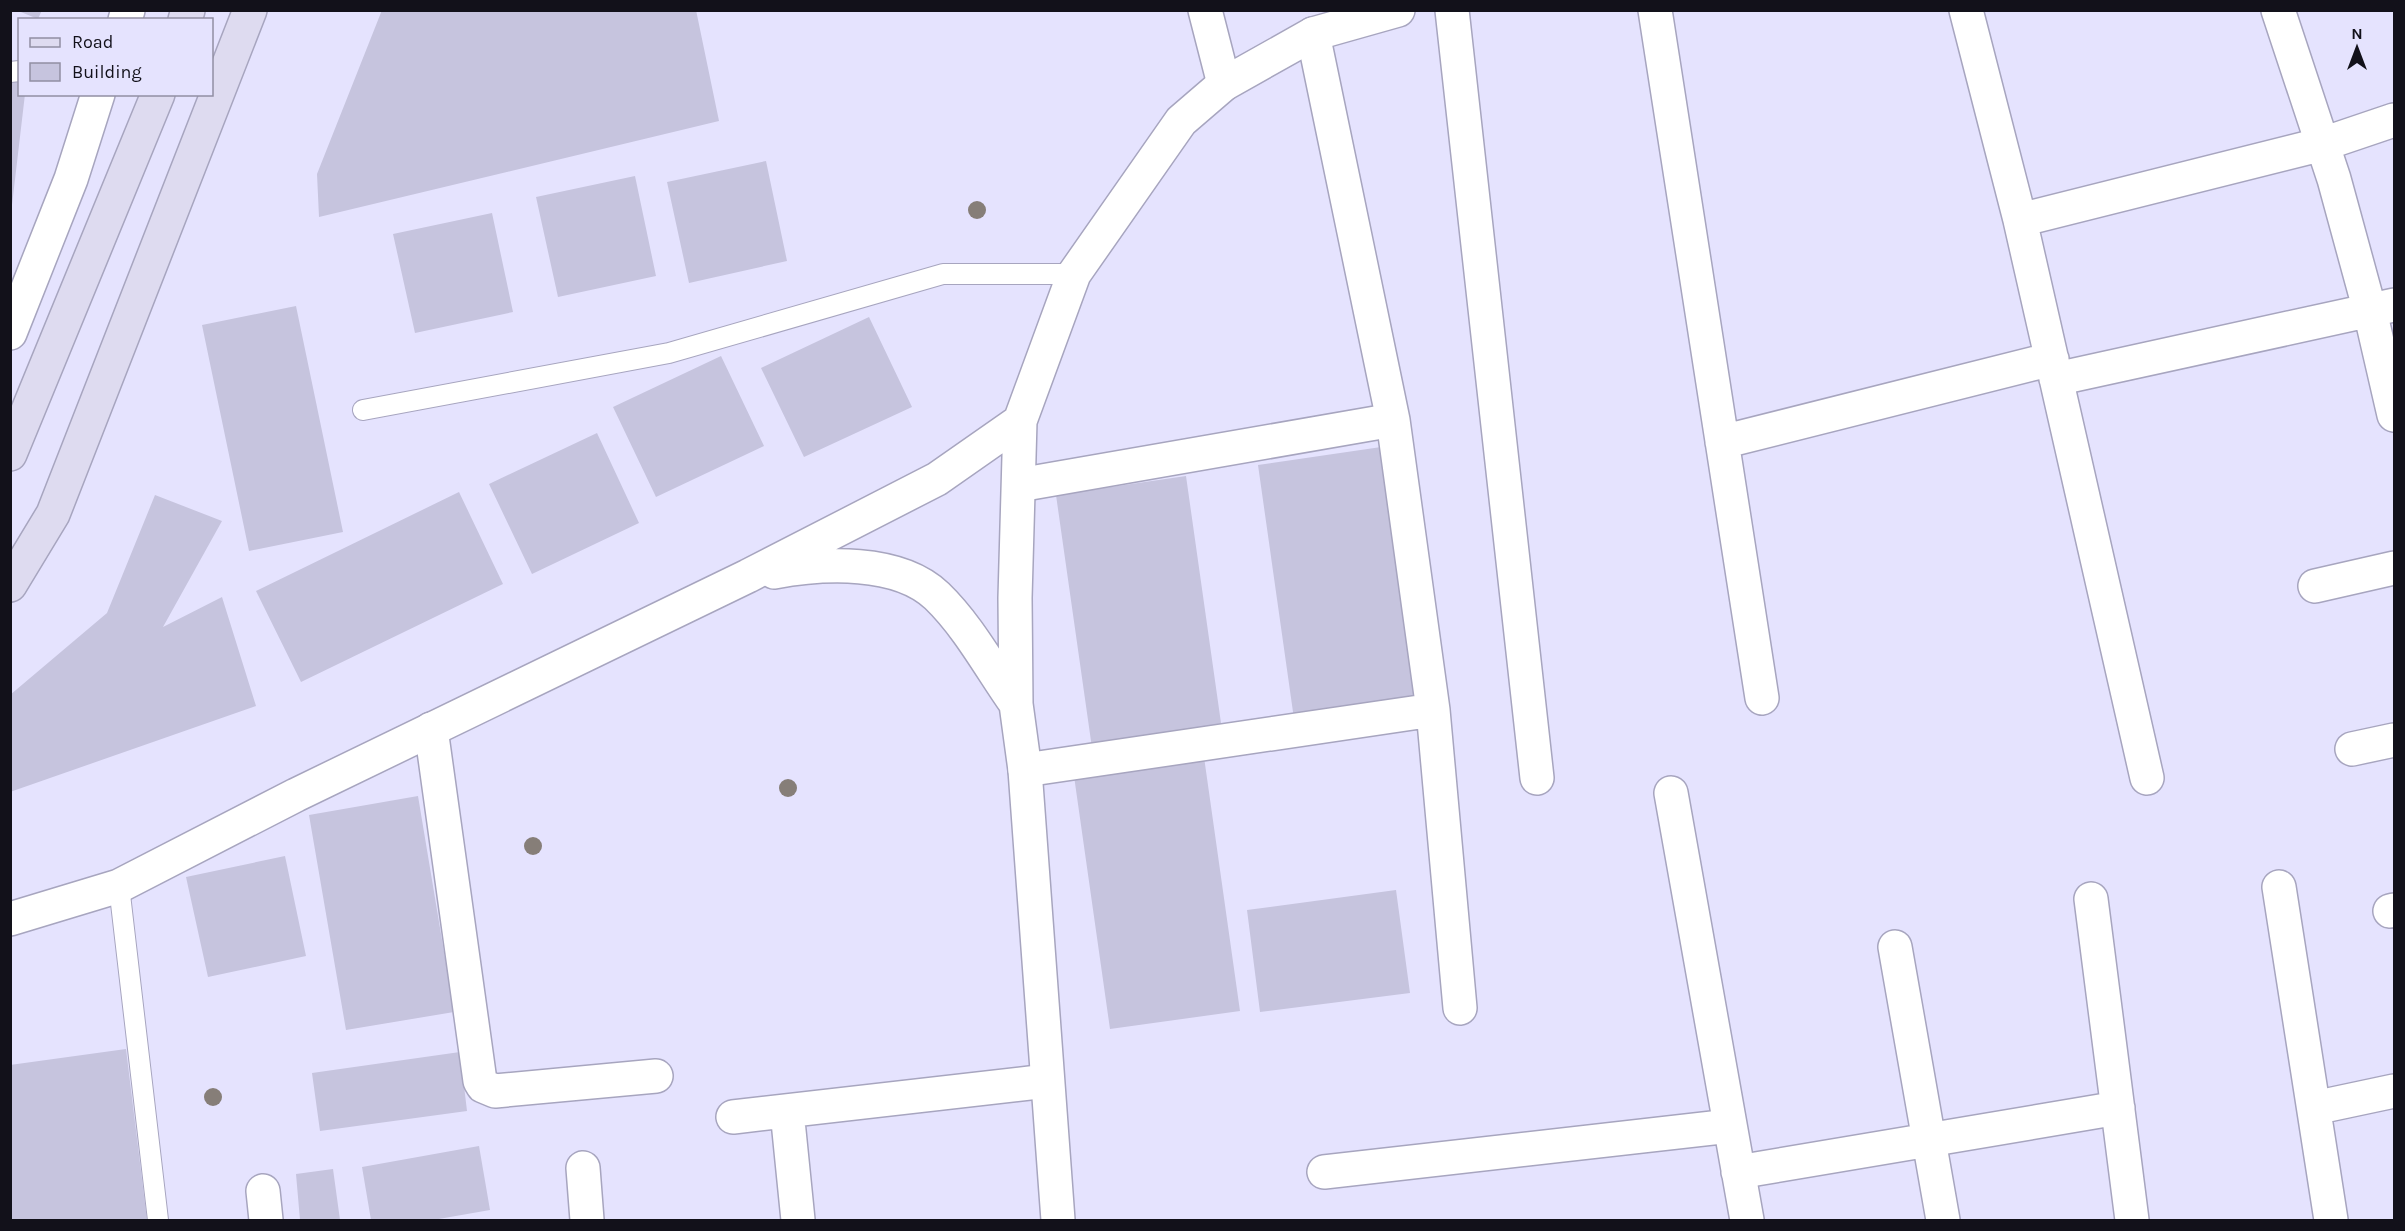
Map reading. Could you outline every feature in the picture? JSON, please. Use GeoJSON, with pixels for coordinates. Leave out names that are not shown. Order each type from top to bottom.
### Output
{"type":"FeatureCollection","features":[{"type":"Feature","properties":{"kind":"main road"},"geometry":{"type":"LineString","coordinates":[[10,585],[53,514],[250,10]]}},
{"type":"Feature","properties":{"kind":"main road"},"geometry":{"type":"LineString","coordinates":[[10,454],[157,96]]}},
{"type":"Feature","properties":{"kind":"street"},"geometry":{"type":"LineString","coordinates":[[1204,10],[1224,84]]}},
{"type":"Feature","properties":{"kind":"street"},"geometry":{"type":"LineString","coordinates":[[1058,1221],[1025,770],[1016,704],[1015,598],[1020,421],[1074,274],[1181,121],[1224,84],[1313,34],[1398,10]]}},
{"type":"Feature","properties":{"kind":"street"},"geometry":{"type":"LineString","coordinates":[[1452,10],[1538,778]]}},
{"type":"Feature","properties":{"kind":"street"},"geometry":{"type":"LineString","coordinates":[[1655,10],[1762,698]]}},
{"type":"Feature","properties":{"kind":"street"},"geometry":{"type":"LineString","coordinates":[[1966,10],[2020,220],[2146,778]]}},
{"type":"Feature","properties":{"kind":"street"},"geometry":{"type":"LineString","coordinates":[[2278,10],[2382,308],[2394,415]]}},
{"type":"Feature","properties":{"kind":"street"},"geometry":{"type":"LineString","coordinates":[[1313,34],[1393,420],[1433,710],[1460,1008]]}},
{"type":"Feature","properties":{"kind":"street"},"geometry":{"type":"LineString","coordinates":[[10,333],[71,179],[97,96]]}},
{"type":"Feature","properties":{"kind":"street"},"geometry":{"type":"LineString","coordinates":[[2020,220],[2323,144],[2394,120]]}},
{"type":"Feature","properties":{"kind":"street"},"geometry":{"type":"LineString","coordinates":[[1722,442],[2054,369],[2382,308]]}},
{"type":"Feature","properties":{"kind":"street"},"geometry":{"type":"LineString","coordinates":[[1019,485],[1393,420]]}},
{"type":"Feature","properties":{"kind":"street"},"geometry":{"type":"LineString","coordinates":[[10,919],[119,886],[276,805],[748,576],[937,479],[1020,421]]}},
{"type":"Feature","properties":{"kind":"street"},"geometry":{"type":"LineString","coordinates":[[748,576],[806,566],[858,567],[906,576],[936,595],[961,625],[1016,704]]}},
{"type":"Feature","properties":{"kind":"street"},"geometry":{"type":"LineString","coordinates":[[2315,586],[2394,568]]}},
{"type":"Feature","properties":{"kind":"street"},"geometry":{"type":"LineString","coordinates":[[1025,770],[1433,710]]}},
{"type":"Feature","properties":{"kind":"street"},"geometry":{"type":"LineString","coordinates":[[431,729],[480,1081],[483,1086],[495,1091],[656,1076]]}},
{"type":"Feature","properties":{"kind":"street"},"geometry":{"type":"LineString","coordinates":[[2352,749],[2394,740]]}},
{"type":"Feature","properties":{"kind":"street"},"geometry":{"type":"LineString","coordinates":[[1671,793],[1747,1221]]}},
{"type":"Feature","properties":{"kind":"street"},"geometry":{"type":"LineString","coordinates":[[2279,887],[2331,1221]]}},
{"type":"Feature","properties":{"kind":"street"},"geometry":{"type":"LineString","coordinates":[[2091,899],[2132,1221]]}},
{"type":"Feature","properties":{"kind":"street"},"geometry":{"type":"LineString","coordinates":[[1895,947],[1942,1221]]}},
{"type":"Feature","properties":{"kind":"street"},"geometry":{"type":"LineString","coordinates":[[733,1117],[1047,1081]]}},
{"type":"Feature","properties":{"kind":"street"},"geometry":{"type":"LineString","coordinates":[[2314,1108],[2394,1092]]}},
{"type":"Feature","properties":{"kind":"street"},"geometry":{"type":"LineString","coordinates":[[1738,1172],[2118,1108]]}},
{"type":"Feature","properties":{"kind":"street"},"geometry":{"type":"LineString","coordinates":[[787,1110],[798,1221]]}},
{"type":"Feature","properties":{"kind":"street"},"geometry":{"type":"LineString","coordinates":[[1324,1172],[1730,1126]]}},
{"type":"Feature","properties":{"kind":"street"},"geometry":{"type":"LineString","coordinates":[[583,1168],[587,1221]]}},
{"type":"Feature","properties":{"kind":"lane"},"geometry":{"type":"LineString","coordinates":[[363,410],[669,353],[943,274],[1074,274]]}},
{"type":"Feature","properties":{"kind":"lane"},"geometry":{"type":"LineString","coordinates":[[119,886],[158,1221]]}},
{"type":"Feature","properties":{"kind":"building"},"geometry":{"type":"Polygon","coordinates":[[[16,10],[42,10],[38,18],[16,10]]]}},
{"type":"Feature","properties":{"kind":"building"},"geometry":{"type":"Polygon","coordinates":[[[382,10],[696,10],[719,121],[319,217],[317,174],[382,10]]]}},
{"type":"Feature","properties":{"kind":"building"},"geometry":{"type":"Polygon","coordinates":[[[18,77],[18,96],[25,96],[10,222],[10,79],[18,77]]]}},
{"type":"Feature","properties":{"kind":"building"},"geometry":{"type":"Polygon","coordinates":[[[766,161],[787,261],[689,283],[667,182],[766,161]]]}},
{"type":"Feature","properties":{"kind":"building"},"geometry":{"type":"Polygon","coordinates":[[[635,176],[656,276],[558,297],[536,197],[635,176]]]}},
{"type":"Feature","properties":{"kind":"building"},"geometry":{"type":"Polygon","coordinates":[[[492,213],[513,312],[415,333],[393,234],[492,213]]]}},
{"type":"Feature","properties":{"kind":"building"},"geometry":{"type":"Polygon","coordinates":[[[296,306],[343,532],[249,551],[202,325],[296,306]]]}},
{"type":"Feature","properties":{"kind":"building"},"geometry":{"type":"Polygon","coordinates":[[[869,317],[912,407],[804,457],[761,368],[869,317]]]}},
{"type":"Feature","properties":{"kind":"building"},"geometry":{"type":"Polygon","coordinates":[[[721,356],[764,446],[656,497],[613,407],[721,356]]]}},
{"type":"Feature","properties":{"kind":"building"},"geometry":{"type":"Polygon","coordinates":[[[597,433],[639,523],[532,574],[489,484],[597,433]]]}},
{"type":"Feature","properties":{"kind":"building"},"geometry":{"type":"Polygon","coordinates":[[[1388,446],[1424,700],[1294,719],[1258,465],[1388,446]]]}},
{"type":"Feature","properties":{"kind":"building"},"geometry":{"type":"Polygon","coordinates":[[[1186,476],[1222,730],[1092,748],[1056,495],[1186,476]]]}},
{"type":"Feature","properties":{"kind":"building"},"geometry":{"type":"Polygon","coordinates":[[[459,492],[503,584],[301,682],[256,591],[459,492]]]}},
{"type":"Feature","properties":{"kind":"building"},"geometry":{"type":"Polygon","coordinates":[[[155,495],[222,521],[163,627],[222,597],[256,706],[10,792],[10,695],[107,613],[155,495]]]}},
{"type":"Feature","properties":{"kind":"building"},"geometry":{"type":"Polygon","coordinates":[[[1204,757],[1240,1011],[1110,1029],[1074,776],[1204,757]]]}},
{"type":"Feature","properties":{"kind":"building"},"geometry":{"type":"Polygon","coordinates":[[[418,796],[454,1012],[346,1030],[309,815],[418,796]]]}},
{"type":"Feature","properties":{"kind":"building"},"geometry":{"type":"Polygon","coordinates":[[[285,856],[306,956],[208,977],[186,877],[285,856]]]}},
{"type":"Feature","properties":{"kind":"building"},"geometry":{"type":"Polygon","coordinates":[[[1396,890],[1410,993],[1260,1012],[1247,910],[1396,890]]]}},
{"type":"Feature","properties":{"kind":"building"},"geometry":{"type":"Polygon","coordinates":[[[126,1049],[147,1220],[10,1220],[10,1065],[126,1049]]]}},
{"type":"Feature","properties":{"kind":"building"},"geometry":{"type":"Polygon","coordinates":[[[460,1052],[467,1111],[320,1131],[312,1073],[460,1052]]]}},
{"type":"Feature","properties":{"kind":"building"},"geometry":{"type":"Polygon","coordinates":[[[479,1146],[490,1210],[433,1220],[371,1220],[362,1167],[479,1146]]]}},
{"type":"Feature","properties":{"kind":"building"},"geometry":{"type":"Polygon","coordinates":[[[333,1169],[340,1220],[300,1220],[296,1174],[333,1169]]]}}]}
